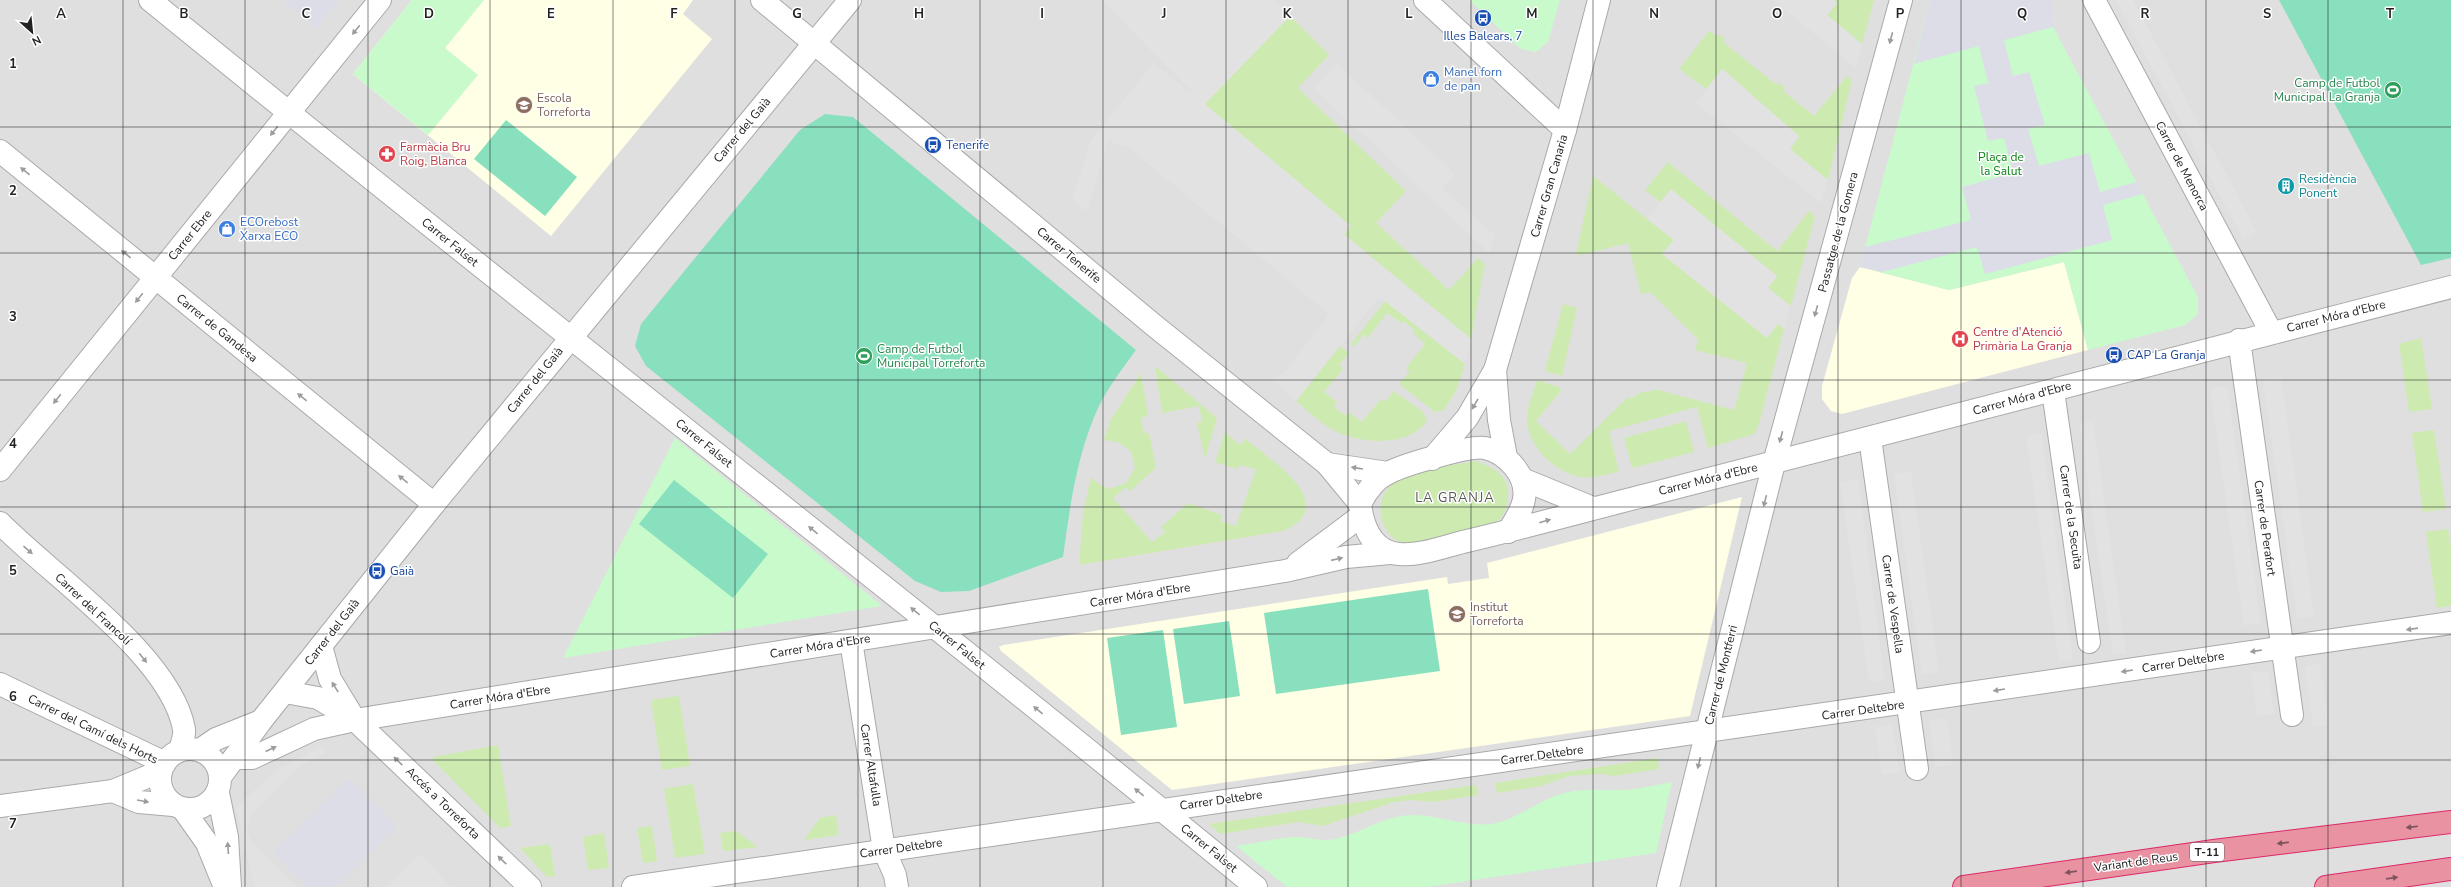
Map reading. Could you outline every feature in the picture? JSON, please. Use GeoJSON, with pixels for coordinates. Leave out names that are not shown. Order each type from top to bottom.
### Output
{"type":"FeatureCollection","features":[{"type":"Feature","properties":{"kind":"highway","name":"Variant de Reus"},"geometry":{"type":"LineString","coordinates":[[1964,887],[2214,851],[2451,822]]}},
{"type":"Feature","properties":{"kind":"highway"},"geometry":{"type":"LineString","coordinates":[[2326,887],[2451,869]]}},
{"type":"Feature","properties":{"kind":"street","name":"Carrer Falset"},"geometry":{"type":"LineString","coordinates":[[150,0],[288,113],[936,628],[1256,887]]}},
{"type":"Feature","properties":{"kind":"street","name":"Carrer Ebre"},"geometry":{"type":"LineString","coordinates":[[0,470],[380,0]]}},
{"type":"Feature","properties":{"kind":"street","name":"Carrer Tenerife"},"geometry":{"type":"LineString","coordinates":[[762,0],[1150,322],[1327,464],[1361,510]]}},
{"type":"Feature","properties":{"kind":"street","name":"Carrer del Gaià"},"geometry":{"type":"LineString","coordinates":[[219,784],[234,758],[261,721],[434,504],[850,0]]}},
{"type":"Feature","properties":{"kind":"street"},"geometry":{"type":"LineString","coordinates":[[1425,0],[1565,130]]}},
{"type":"Feature","properties":{"kind":"street","name":"Carrer Gran Canaria"},"geometry":{"type":"LineString","coordinates":[[1432,459],[1467,418],[1495,370],[1565,130],[1599,0]]}},
{"type":"Feature","properties":{"kind":"street","name":"Passatge de la Gomera"},"geometry":{"type":"LineString","coordinates":[[1774,463],[1901,0]]}},
{"type":"Feature","properties":{"kind":"street","name":"Carrer de Menorca"},"geometry":{"type":"LineString","coordinates":[[2094,0],[2271,332]]}},
{"type":"Feature","properties":{"kind":"street","name":"Carrer de Gandesa"},"geometry":{"type":"LineString","coordinates":[[0,151],[434,504]]}},
{"type":"Feature","properties":{"kind":"street","name":"Carrer Móra d'Ebre"},"geometry":{"type":"LineString","coordinates":[[1508,532],[1593,508],[2053,391],[2239,340],[2451,287]]}},
{"type":"Feature","properties":{"kind":"street","name":"Carrer de Perafort"},"geometry":{"type":"LineString","coordinates":[[2239,340],[2292,715]]}},
{"type":"Feature","properties":{"kind":"street","name":"Carrer Gran Canaria"},"geometry":{"type":"LineString","coordinates":[[1495,370],[1499,420],[1506,457]]}},
{"type":"Feature","properties":{"kind":"street","name":"Carrer de la Secuita"},"geometry":{"type":"LineString","coordinates":[[2053,391],[2089,642]]}},
{"type":"Feature","properties":{"kind":"street","name":"Carrer de Vespella"},"geometry":{"type":"LineString","coordinates":[[1870,438],[1917,770]]}},
{"type":"Feature","properties":{"kind":"street"},"geometry":{"type":"LineString","coordinates":[[1484,448],[1506,457],[1522,479],[1524,499],[1519,514],[1508,532],[1417,553],[1390,553],[1377,545],[1366,531],[1361,510],[1373,484],[1388,473],[1463,450],[1484,448]]}},
{"type":"Feature","properties":{"kind":"street","name":"Carrer de Montferri"},"geometry":{"type":"LineString","coordinates":[[1668,887],[1774,463]]}},
{"type":"Feature","properties":{"kind":"street"},"geometry":{"type":"LineString","coordinates":[[1327,464],[1388,473]]}},
{"type":"Feature","properties":{"kind":"street"},"geometry":{"type":"LineString","coordinates":[[1522,479],[1593,508]]}},
{"type":"Feature","properties":{"kind":"street","name":"Carrer Móra d'Ebre"},"geometry":{"type":"LineString","coordinates":[[1285,571],[1321,547],[1361,510]]}},
{"type":"Feature","properties":{"kind":"street","name":"Carrer del Francolí"},"geometry":{"type":"LineString","coordinates":[[0,523],[124,635],[171,692],[184,730],[176,758]]}},
{"type":"Feature","properties":{"kind":"street","name":"Carrer Móra d'Ebre"},"geometry":{"type":"LineString","coordinates":[[234,758],[252,758],[314,729],[355,720],[1285,571],[1346,557],[1390,553]]}},
{"type":"Feature","properties":{"kind":"street","name":"Carrer Deltebre"},"geometry":{"type":"LineString","coordinates":[[633,887],[1160,809],[1907,704],[2451,623]]}},
{"type":"Feature","properties":{"kind":"street","name":"Carrer Altafulla"},"geometry":{"type":"LineString","coordinates":[[851,641],[884,850],[895,875],[897,887]]}},
{"type":"Feature","properties":{"kind":"street"},"geometry":{"type":"LineString","coordinates":[[321,646],[330,679],[355,720]]}},
{"type":"Feature","properties":{"kind":"street","name":"Carrer del Camí dels Horts"},"geometry":{"type":"LineString","coordinates":[[0,684],[176,758]]}},
{"type":"Feature","properties":{"kind":"street"},"geometry":{"type":"LineString","coordinates":[[285,692],[318,698],[355,720]]}},
{"type":"Feature","properties":{"kind":"street","name":"Accés a Torreforta"},"geometry":{"type":"LineString","coordinates":[[355,720],[530,887]]}},
{"type":"Feature","properties":{"kind":"street","name":"Carrer del Gaià"},"geometry":{"type":"LineString","coordinates":[[113,791],[216,739],[261,721]]}},
{"type":"Feature","properties":{"kind":"street"},"geometry":{"type":"LineString","coordinates":[[224,887],[207,843],[178,807],[164,796],[160,784],[176,758],[210,755],[218,764],[219,784],[227,837],[230,887]]}},
{"type":"Feature","properties":{"kind":"street"},"geometry":{"type":"LineString","coordinates":[[0,806],[113,791],[139,802],[197,809],[209,803],[219,784]]}},
{"type":"Feature","properties":{"kind":"shaded area"},"geometry":{"type":"Polygon","coordinates":[[[0,0],[2451,0],[2451,887],[0,887],[0,0]]]}},
{"type":"Feature","properties":{"kind":"shaded area"},"geometry":{"type":"Polygon","coordinates":[[[282,0],[340,0],[317,28],[282,0]]]}},
{"type":"Feature","properties":{"kind":"shaded area","name":"Escola Torreforta"},"geometry":{"type":"Polygon","coordinates":[[[412,0],[693,0],[683,14],[712,39],[551,236],[353,74],[412,0]]]}},
{"type":"Feature","properties":{"kind":"shaded area"},"geometry":{"type":"Polygon","coordinates":[[[1101,0],[1273,0],[1290,16],[1205,104],[1351,226],[1344,235],[1471,339],[1465,364],[1385,301],[1377,299],[1296,401],[1270,378],[1284,373],[1329,314],[1128,147],[1108,141],[1087,211],[1072,199],[1091,140],[1154,63],[1200,100],[1101,0]]]}},
{"type":"Feature","properties":{"kind":"shaded area"},"geometry":{"type":"Polygon","coordinates":[[[1773,0],[1834,0],[1837,3],[1827,15],[1862,44],[1856,68],[1773,0]]]}},
{"type":"Feature","properties":{"kind":"shaded area"},"geometry":{"type":"Polygon","coordinates":[[[1930,0],[2051,0],[2054,5],[2053,27],[2004,40],[2013,76],[2029,72],[2045,125],[2028,129],[2039,166],[2089,153],[2100,192],[2136,182],[2143,194],[2103,205],[2112,240],[1985,274],[1977,247],[1882,272],[1860,267],[1865,247],[1971,220],[1962,187],[2013,173],[2004,138],[1988,141],[1974,86],[1988,83],[1979,46],[1914,64],[1930,0]]]}},
{"type":"Feature","properties":{"kind":"shaded area"},"geometry":{"type":"Polygon","coordinates":[[[2116,0],[2133,0],[2257,232],[2243,239],[2116,0]]]}},
{"type":"Feature","properties":{"kind":"shaded area"},"geometry":{"type":"Polygon","coordinates":[[[1337,63],[1455,174],[1442,188],[1495,235],[1489,253],[1314,89],[1337,63]]]}},
{"type":"Feature","properties":{"kind":"shaded area"},"geometry":{"type":"Polygon","coordinates":[[[1722,69],[1799,136],[1790,149],[1828,180],[1821,203],[1696,103],[1722,69]]]}},
{"type":"Feature","properties":{"kind":"shaded area"},"geometry":{"type":"Polygon","coordinates":[[[1671,189],[1777,276],[1768,288],[1791,306],[1784,329],[1778,324],[1767,338],[1662,254],[1674,240],[1647,219],[1671,189]]]}},
{"type":"Feature","properties":{"kind":"shaded area","name":"Centre d'Atenció Primària La Granja"},"geometry":{"type":"Polygon","coordinates":[[[2064,262],[2088,350],[1842,414],[1831,411],[1822,399],[1822,386],[1852,278],[1860,267],[1949,290],[2064,262]]]}},
{"type":"Feature","properties":{"kind":"shaded area"},"geometry":{"type":"Polygon","coordinates":[[[2281,377],[2314,616],[2297,619],[2263,380],[2281,377]]]}},
{"type":"Feature","properties":{"kind":"shaded area"},"geometry":{"type":"Polygon","coordinates":[[[2227,386],[2261,623],[2244,626],[2210,388],[2227,386]]]}},
{"type":"Feature","properties":{"kind":"shaded area"},"geometry":{"type":"Polygon","coordinates":[[[2093,421],[2126,653],[2113,655],[2079,424],[2093,421]]]}},
{"type":"Feature","properties":{"kind":"shaded area"},"geometry":{"type":"Polygon","coordinates":[[[2041,433],[2073,660],[2059,662],[2026,436],[2041,433]]]}},
{"type":"Feature","properties":{"kind":"shaded area"},"geometry":{"type":"Polygon","coordinates":[[[1911,472],[1939,672],[1922,675],[1894,474],[1911,472]]]}},
{"type":"Feature","properties":{"kind":"shaded area"},"geometry":{"type":"Polygon","coordinates":[[[1858,479],[1885,681],[1869,682],[1840,482],[1858,479]]]}},
{"type":"Feature","properties":{"kind":"shaded area","name":"Institut Torreforta"},"geometry":{"type":"Polygon","coordinates":[[[1742,497],[1690,716],[1172,790],[1001,651],[999,647],[1003,645],[1447,577],[1448,584],[1489,578],[1487,563],[1742,497]]]}},
{"type":"Feature","properties":{"kind":"shaded area"},"geometry":{"type":"Polygon","coordinates":[[[2321,664],[2328,725],[2313,727],[2305,666],[2321,664]]]}},
{"type":"Feature","properties":{"kind":"shaded area"},"geometry":{"type":"Polygon","coordinates":[[[2268,671],[2274,714],[2257,716],[2251,673],[2268,671]]]}},
{"type":"Feature","properties":{"kind":"shaded area"},"geometry":{"type":"Polygon","coordinates":[[[1947,718],[1953,765],[1935,767],[1929,720],[1947,718]]]}},
{"type":"Feature","properties":{"kind":"shaded area"},"geometry":{"type":"Polygon","coordinates":[[[1892,725],[1900,772],[1882,775],[1875,727],[1892,725]]]}},
{"type":"Feature","properties":{"kind":"shaded area"},"geometry":{"type":"Polygon","coordinates":[[[322,746],[325,753],[299,767],[252,814],[247,832],[252,842],[297,887],[254,887],[236,807],[279,768],[322,746]]]}},
{"type":"Feature","properties":{"kind":"shaded area"},"geometry":{"type":"Polygon","coordinates":[[[349,778],[397,827],[336,887],[306,887],[273,853],[349,778]]]}},
{"type":"Feature","properties":{"kind":"shaded area"},"geometry":{"type":"Polygon","coordinates":[[[420,854],[451,887],[387,887],[420,854]]]}},
{"type":"Feature","properties":{"kind":"green space"},"geometry":{"type":"Polygon","coordinates":[[[412,0],[484,0],[445,48],[478,75],[428,135],[353,74],[412,0]]]}},
{"type":"Feature","properties":{"kind":"green space"},"geometry":{"type":"Polygon","coordinates":[[[1469,0],[1560,0],[1548,42],[1536,52],[1521,49],[1469,0]]]}},
{"type":"Feature","properties":{"kind":"green space"},"geometry":{"type":"Polygon","coordinates":[[[1834,0],[1874,0],[1862,44],[1827,15],[1837,3],[1834,0]]]}},
{"type":"Feature","properties":{"kind":"green space","name":"Plaça de la Salut"},"geometry":{"type":"Polygon","coordinates":[[[1930,0],[2051,0],[2054,5],[2053,27],[2198,297],[2198,314],[2185,325],[2088,350],[2064,262],[1949,290],[1860,267],[1930,0]]]}},
{"type":"Feature","properties":{"kind":"green space","name":"Camp de Futbol Municipal La Granja"},"geometry":{"type":"Polygon","coordinates":[[[2279,0],[2451,0],[2451,258],[2421,265],[2279,0]]]}},
{"type":"Feature","properties":{"kind":"green space"},"geometry":{"type":"Polygon","coordinates":[[[1290,16],[1329,55],[1298,88],[1406,191],[1376,223],[1449,290],[1478,258],[1485,264],[1471,339],[1344,234],[1351,226],[1204,104],[1290,16]]]}},
{"type":"Feature","properties":{"kind":"green space"},"geometry":{"type":"Polygon","coordinates":[[[1709,31],[1717,36],[1719,34],[1725,39],[1723,42],[1777,85],[1779,83],[1785,88],[1783,91],[1814,116],[1847,76],[1852,80],[1828,180],[1790,149],[1799,137],[1723,69],[1706,89],[1679,69],[1709,31]]]}},
{"type":"Feature","properties":{"kind":"green space","name":"Camp de Futbol Municipal Torreforta"},"geometry":{"type":"Polygon","coordinates":[[[825,114],[853,117],[1136,350],[1107,391],[1091,424],[1075,480],[1063,557],[969,591],[941,592],[915,581],[646,366],[635,346],[641,324],[800,130],[825,114]]]}},
{"type":"Feature","properties":{"kind":"green space"},"geometry":{"type":"Polygon","coordinates":[[[506,120],[577,177],[545,216],[474,159],[506,120]]]}},
{"type":"Feature","properties":{"kind":"green space"},"geometry":{"type":"Polygon","coordinates":[[[1668,162],[1777,251],[1809,211],[1815,216],[1791,306],[1768,288],[1777,276],[1671,190],[1660,202],[1645,190],[1668,162]]]}},
{"type":"Feature","properties":{"kind":"green space"},"geometry":{"type":"Polygon","coordinates":[[[1593,176],[1674,240],[1662,254],[1767,338],[1778,323],[1784,329],[1758,427],[1754,434],[1708,448],[1697,407],[1609,431],[1619,471],[1593,477],[1582,477],[1567,473],[1549,461],[1535,445],[1528,426],[1527,416],[1537,380],[1559,387],[1561,391],[1536,421],[1570,454],[1628,397],[1631,399],[1641,392],[1654,391],[1654,389],[1734,410],[1747,363],[1695,350],[1698,339],[1650,292],[1641,294],[1628,243],[1581,255],[1576,254],[1593,176]]]}},
{"type":"Feature","properties":{"kind":"green space"},"geometry":{"type":"Polygon","coordinates":[[[1385,301],[1465,364],[1456,391],[1444,410],[1435,412],[1399,384],[1410,371],[1406,368],[1425,344],[1413,333],[1415,330],[1403,321],[1401,323],[1387,313],[1368,338],[1364,334],[1354,347],[1351,344],[1385,301]]]}},
{"type":"Feature","properties":{"kind":"green space"},"geometry":{"type":"Polygon","coordinates":[[[1563,304],[1577,308],[1562,376],[1545,371],[1563,304]]]}},
{"type":"Feature","properties":{"kind":"green space"},"geometry":{"type":"Polygon","coordinates":[[[2421,338],[2432,409],[2409,412],[2399,344],[2421,338]]]}},
{"type":"Feature","properties":{"kind":"green space"},"geometry":{"type":"Polygon","coordinates":[[[1340,346],[1349,353],[1339,365],[1343,369],[1324,392],[1337,402],[1334,407],[1346,416],[1349,412],[1362,422],[1381,399],[1385,402],[1394,391],[1423,412],[1427,421],[1418,430],[1407,436],[1394,440],[1365,440],[1339,433],[1328,427],[1296,401],[1340,346]]]}},
{"type":"Feature","properties":{"kind":"green space"},"geometry":{"type":"Polygon","coordinates":[[[1155,366],[1217,418],[1205,459],[1197,423],[1202,421],[1199,406],[1162,413],[1155,366]]]}},
{"type":"Feature","properties":{"kind":"green space"},"geometry":{"type":"Polygon","coordinates":[[[1141,373],[1148,416],[1141,418],[1144,433],[1149,433],[1156,468],[1130,491],[1126,487],[1113,498],[1152,542],[1165,532],[1161,527],[1188,503],[1222,515],[1220,521],[1236,526],[1256,469],[1239,465],[1237,469],[1215,462],[1225,432],[1240,445],[1246,439],[1284,470],[1296,483],[1304,496],[1306,509],[1300,520],[1283,531],[1079,565],[1083,513],[1091,477],[1097,483],[1109,489],[1126,483],[1135,468],[1131,451],[1118,442],[1104,440],[1111,419],[1141,373]]]}},
{"type":"Feature","properties":{"kind":"green space"},"geometry":{"type":"Polygon","coordinates":[[[1686,421],[1694,452],[1632,468],[1624,438],[1686,421]]]}},
{"type":"Feature","properties":{"kind":"green space"},"geometry":{"type":"Polygon","coordinates":[[[2434,430],[2446,509],[2423,512],[2412,433],[2434,430]]]}},
{"type":"Feature","properties":{"kind":"green space"},"geometry":{"type":"Polygon","coordinates":[[[675,438],[882,606],[563,658],[675,438]]]}},
{"type":"Feature","properties":{"kind":"green space"},"geometry":{"type":"Polygon","coordinates":[[[1475,461],[1496,470],[1507,483],[1508,500],[1505,512],[1501,518],[1486,528],[1453,537],[1415,544],[1402,543],[1389,533],[1384,526],[1381,502],[1389,487],[1406,476],[1475,461]]]}},
{"type":"Feature","properties":{"kind":"green space"},"geometry":{"type":"Polygon","coordinates":[[[674,480],[768,554],[733,598],[639,524],[674,480]]]}},
{"type":"Feature","properties":{"kind":"green space"},"geometry":{"type":"Polygon","coordinates":[[[2448,529],[2451,547],[2451,606],[2437,608],[2426,532],[2448,529]]]}},
{"type":"Feature","properties":{"kind":"green space"},"geometry":{"type":"Polygon","coordinates":[[[1428,589],[1440,671],[1276,694],[1264,613],[1428,589]]]}},
{"type":"Feature","properties":{"kind":"green space"},"geometry":{"type":"Polygon","coordinates":[[[1229,621],[1240,696],[1184,704],[1173,629],[1229,621]]]}},
{"type":"Feature","properties":{"kind":"green space"},"geometry":{"type":"Polygon","coordinates":[[[1163,630],[1177,727],[1121,735],[1107,638],[1163,630]]]}},
{"type":"Feature","properties":{"kind":"green space"},"geometry":{"type":"Polygon","coordinates":[[[679,696],[690,766],[662,770],[651,700],[679,696]]]}},
{"type":"Feature","properties":{"kind":"green space"},"geometry":{"type":"Polygon","coordinates":[[[498,745],[511,826],[500,828],[433,760],[433,757],[498,745]]]}},
{"type":"Feature","properties":{"kind":"green space"},"geometry":{"type":"Polygon","coordinates":[[[1657,758],[1659,769],[1615,776],[1600,774],[1569,776],[1541,786],[1497,793],[1495,783],[1657,758]]]}},
{"type":"Feature","properties":{"kind":"green space"},"geometry":{"type":"Polygon","coordinates":[[[1672,782],[1656,853],[1427,887],[1287,887],[1236,846],[1274,839],[1296,837],[1319,840],[1335,839],[1391,818],[1413,815],[1472,824],[1491,824],[1510,819],[1552,797],[1568,792],[1588,790],[1629,790],[1672,782]]]}},
{"type":"Feature","properties":{"kind":"green space"},"geometry":{"type":"Polygon","coordinates":[[[693,784],[705,854],[675,858],[664,789],[693,784]]]}},
{"type":"Feature","properties":{"kind":"green space"},"geometry":{"type":"Polygon","coordinates":[[[1476,785],[1478,795],[1434,802],[1412,800],[1394,802],[1323,826],[1299,822],[1220,834],[1209,824],[1476,785]]]}},
{"type":"Feature","properties":{"kind":"green space"},"geometry":{"type":"Polygon","coordinates":[[[836,815],[839,835],[804,840],[820,818],[836,815]]]}},
{"type":"Feature","properties":{"kind":"green space"},"geometry":{"type":"Polygon","coordinates":[[[652,826],[657,861],[643,863],[637,828],[652,826]]]}},
{"type":"Feature","properties":{"kind":"green space"},"geometry":{"type":"Polygon","coordinates":[[[736,831],[758,847],[723,851],[720,833],[736,831]]]}},
{"type":"Feature","properties":{"kind":"green space"},"geometry":{"type":"Polygon","coordinates":[[[604,833],[609,868],[588,870],[583,837],[604,833]]]}},
{"type":"Feature","properties":{"kind":"green space"},"geometry":{"type":"Polygon","coordinates":[[[550,844],[555,876],[547,877],[520,848],[550,844]]]}},
{"type":"Feature","properties":{"kind":"place","name":"Illes Balears, 7"},"geometry":{"type":"Point","coordinates":[1483,18]}},
{"type":"Feature","properties":{"kind":"place","name":"Manel forn de pan"},"geometry":{"type":"Point","coordinates":[1431,79]}},
{"type":"Feature","properties":{"kind":"place","name":"Camp de Futbol Municipal La Granja"},"geometry":{"type":"Point","coordinates":[2393,90]}},
{"type":"Feature","properties":{"kind":"place","name":"Escola Torreforta"},"geometry":{"type":"Point","coordinates":[524,105]}},
{"type":"Feature","properties":{"kind":"place","name":"Tenerife"},"geometry":{"type":"Point","coordinates":[933,145]}},
{"type":"Feature","properties":{"kind":"place","name":"Farmàcia Bru Roig, Blanca"},"geometry":{"type":"Point","coordinates":[387,154]}},
{"type":"Feature","properties":{"kind":"place","name":"Residència Ponent"},"geometry":{"type":"Point","coordinates":[2286,186]}},
{"type":"Feature","properties":{"kind":"place","name":"ECOrebost Xarxa ECO"},"geometry":{"type":"Point","coordinates":[227,229]}},
{"type":"Feature","properties":{"kind":"place","name":"Centre d'Atenció Primària La Granja"},"geometry":{"type":"Point","coordinates":[1960,339]}},
{"type":"Feature","properties":{"kind":"place","name":"CAP La Granja"},"geometry":{"type":"Point","coordinates":[2114,355]}},
{"type":"Feature","properties":{"kind":"place","name":"Camp de Futbol Municipal Torreforta"},"geometry":{"type":"Point","coordinates":[864,356]}},
{"type":"Feature","properties":{"kind":"place","name":"Gaià"},"geometry":{"type":"Point","coordinates":[377,571]}},
{"type":"Feature","properties":{"kind":"place","name":"Institut Torreforta"},"geometry":{"type":"Point","coordinates":[1457,614]}},
{"type":"Feature","properties":{"kind":"district","name":"LA GRANJA"},"geometry":{"type":"Point","coordinates":[1455,497]}}]}
